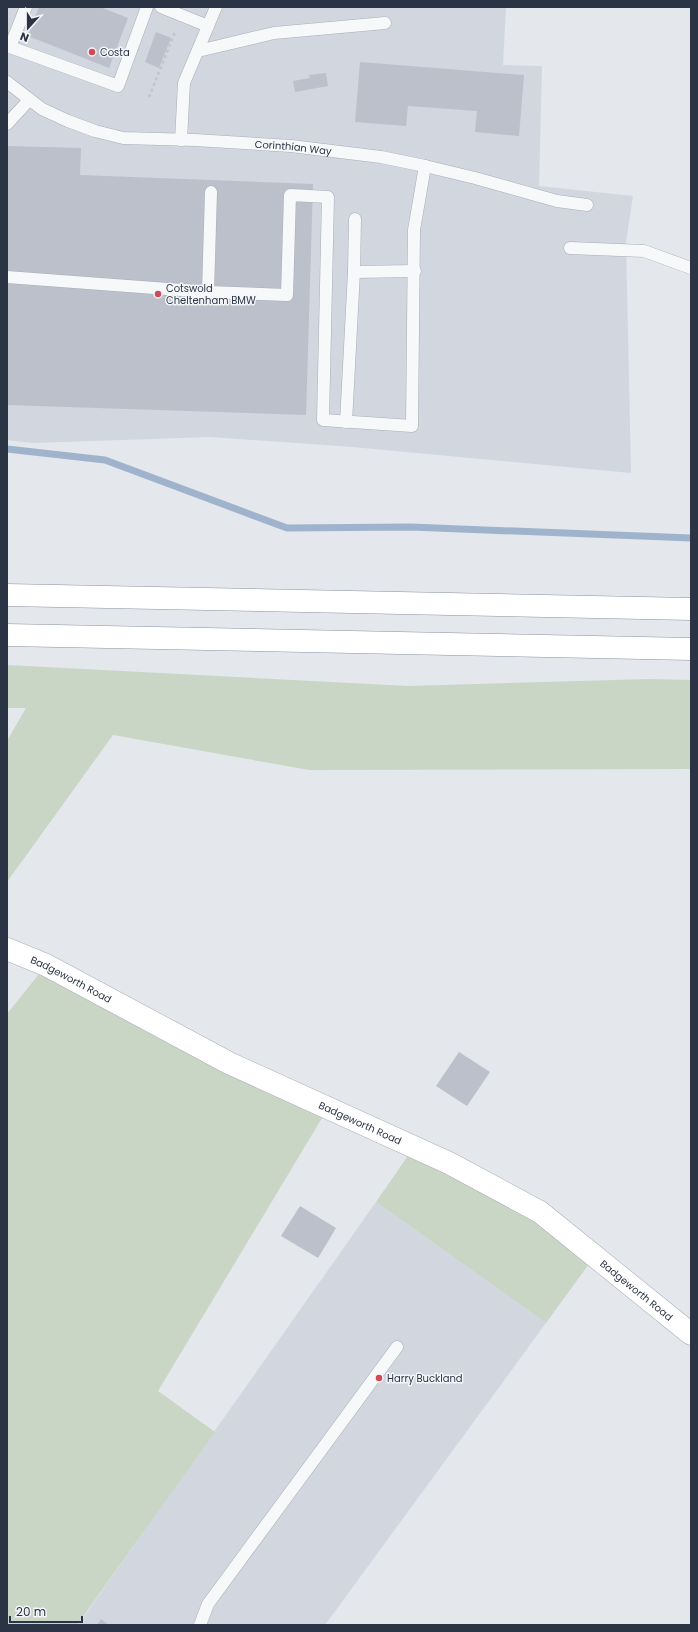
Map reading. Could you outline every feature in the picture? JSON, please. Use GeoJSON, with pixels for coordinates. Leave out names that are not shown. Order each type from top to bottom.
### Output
{"type":"FeatureCollection","features":[{"type":"Feature","properties":{"kind":"main road"},"geometry":{"type":"LineString","coordinates":[[7,595],[691,609]]}},
{"type":"Feature","properties":{"kind":"main road"},"geometry":{"type":"LineString","coordinates":[[7,635],[691,649]]}},
{"type":"Feature","properties":{"kind":"main road","name":"Badgeworth Road"},"geometry":{"type":"LineString","coordinates":[[7,949],[46,965],[229,1063],[449,1163],[540,1212],[691,1334]]}},
{"type":"Feature","properties":{"kind":"lane"},"geometry":{"type":"LineString","coordinates":[[26,7],[10,47],[118,86],[147,7]]}},
{"type":"Feature","properties":{"kind":"lane"},"geometry":{"type":"LineString","coordinates":[[161,7],[208,26]]}},
{"type":"Feature","properties":{"kind":"lane"},"geometry":{"type":"LineString","coordinates":[[181,140],[184,83],[216,7]]}},
{"type":"Feature","properties":{"kind":"lane"},"geometry":{"type":"LineString","coordinates":[[198,51],[274,33],[385,23]]}},
{"type":"Feature","properties":{"kind":"lane","name":"Corinthian Way"},"geometry":{"type":"LineString","coordinates":[[7,82],[29,100],[68,121],[95,131],[123,138],[291,146],[336,151],[426,166],[557,201],[587,205]]}},
{"type":"Feature","properties":{"kind":"lane"},"geometry":{"type":"LineString","coordinates":[[7,124],[29,100]]}},
{"type":"Feature","properties":{"kind":"lane"},"geometry":{"type":"LineString","coordinates":[[7,277],[208,292],[287,295],[290,195],[328,197],[323,420],[412,426],[415,271],[414,230],[426,166]]}},
{"type":"Feature","properties":{"kind":"lane"},"geometry":{"type":"LineString","coordinates":[[208,292],[211,192]]}},
{"type":"Feature","properties":{"kind":"lane"},"geometry":{"type":"LineString","coordinates":[[346,422],[354,272],[355,219]]}},
{"type":"Feature","properties":{"kind":"lane"},"geometry":{"type":"LineString","coordinates":[[570,248],[644,251],[691,268]]}},
{"type":"Feature","properties":{"kind":"lane"},"geometry":{"type":"LineString","coordinates":[[354,272],[415,271]]}},
{"type":"Feature","properties":{"kind":"lane"},"geometry":{"type":"LineString","coordinates":[[200,1625],[208,1604],[397,1347]]}},
{"type":"Feature","properties":{"kind":"path"},"geometry":{"type":"LineString","coordinates":[[149,97],[181,15]]}},
{"type":"Feature","properties":{"kind":"shaded area"},"geometry":{"type":"Polygon","coordinates":[[[7,7],[506,7],[503,65],[542,66],[539,186],[633,196],[626,242],[631,473],[353,447],[210,437],[32,443],[7,440],[7,7]]]}},
{"type":"Feature","properties":{"kind":"shaded area","name":"Harry Buckland"},"geometry":{"type":"Polygon","coordinates":[[[376,1202],[546,1323],[325,1625],[78,1625],[376,1202]]]}},
{"type":"Feature","properties":{"kind":"green space"},"geometry":{"type":"Polygon","coordinates":[[[7,665],[408,686],[650,679],[691,680],[691,769],[309,770],[113,735],[7,882],[7,741],[26,708],[7,708],[7,665]]]}},
{"type":"Feature","properties":{"kind":"green space"},"geometry":{"type":"Polygon","coordinates":[[[46,965],[328,1108],[158,1391],[215,1432],[77,1625],[7,1625],[7,1014],[46,965]]]}},
{"type":"Feature","properties":{"kind":"green space"},"geometry":{"type":"Polygon","coordinates":[[[414,1147],[594,1257],[546,1323],[376,1202],[414,1147]]]}},
{"type":"Feature","properties":{"kind":"building","name":"Costa"},"geometry":{"type":"Polygon","coordinates":[[[39,7],[100,7],[128,18],[109,68],[28,36],[39,7]]]}},
{"type":"Feature","properties":{"kind":"building"},"geometry":{"type":"Polygon","coordinates":[[[156,32],[171,38],[159,68],[145,62],[156,32]]]}},
{"type":"Feature","properties":{"kind":"building"},"geometry":{"type":"Polygon","coordinates":[[[360,62],[524,75],[519,136],[475,132],[477,111],[408,106],[406,126],[355,122],[360,62]]]}},
{"type":"Feature","properties":{"kind":"building"},"geometry":{"type":"Polygon","coordinates":[[[326,73],[328,86],[295,92],[293,81],[310,78],[309,75],[326,73]]]}},
{"type":"Feature","properties":{"kind":"building","name":"Cotswold Cheltenham BMW"},"geometry":{"type":"Polygon","coordinates":[[[7,146],[81,148],[80,175],[313,184],[306,415],[7,405],[7,146]]]}},
{"type":"Feature","properties":{"kind":"building"},"geometry":{"type":"Polygon","coordinates":[[[459,1052],[490,1072],[467,1106],[436,1086],[459,1052]]]}},
{"type":"Feature","properties":{"kind":"building"},"geometry":{"type":"Polygon","coordinates":[[[300,1206],[336,1228],[318,1258],[281,1236],[300,1206]]]}},
{"type":"Feature","properties":{"kind":"building"},"geometry":{"type":"Polygon","coordinates":[[[101,1619],[109,1625],[97,1625],[101,1619]]]}},
{"type":"Feature","properties":{"kind":"waterway"},"geometry":{"type":"LineString","coordinates":[[7,449],[105,460],[287,528],[411,527],[691,538]]}},
{"type":"Feature","properties":{"kind":"place","name":"Costa"},"geometry":{"type":"Point","coordinates":[92,52]}},
{"type":"Feature","properties":{"kind":"place","name":"Cotswold Cheltenham BMW"},"geometry":{"type":"Point","coordinates":[158,294]}},
{"type":"Feature","properties":{"kind":"place","name":"Harry Buckland"},"geometry":{"type":"Point","coordinates":[379,1378]}}]}
